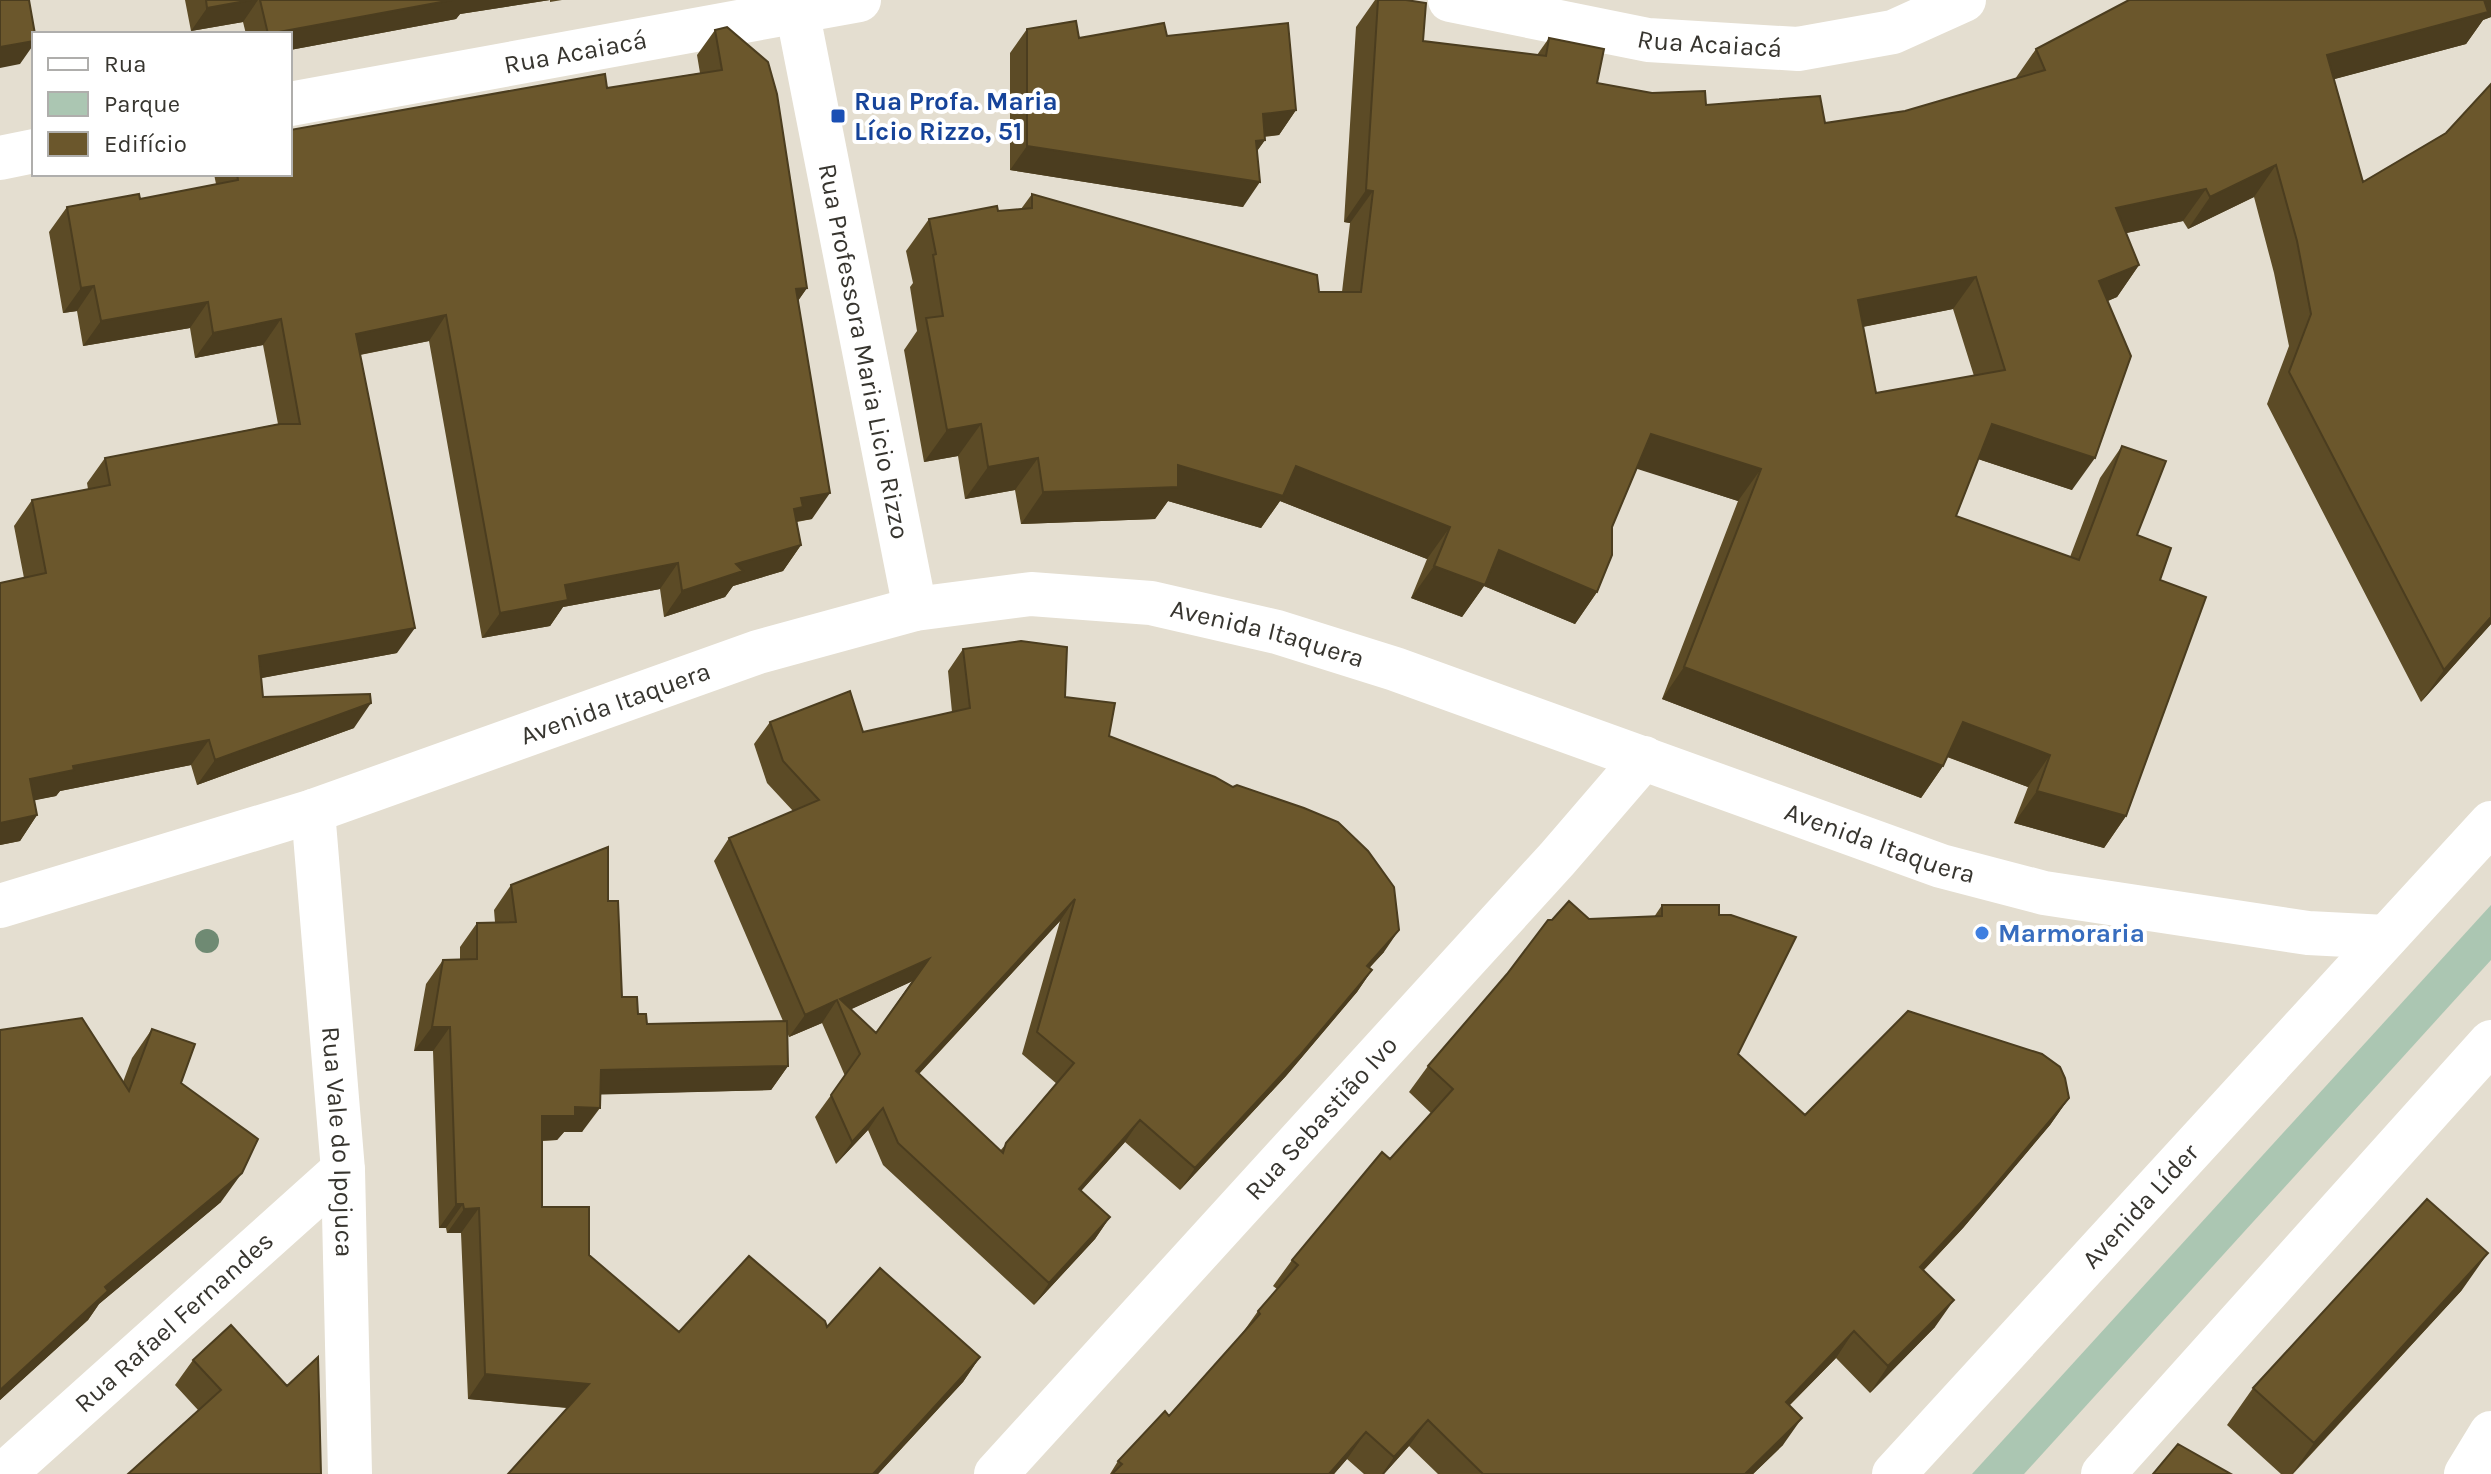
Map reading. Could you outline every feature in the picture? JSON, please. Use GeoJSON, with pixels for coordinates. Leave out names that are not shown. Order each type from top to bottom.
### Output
{"type":"FeatureCollection","features":[{"type":"Feature","properties":{"kind":"street","name":"Rua Acaiacá"},"geometry":{"type":"LineString","coordinates":[[292,104],[796,5],[859,0]]}},
{"type":"Feature","properties":{"kind":"street","name":"Rua Acaiacá"},"geometry":{"type":"LineString","coordinates":[[1450,0],[1648,40],[1798,49],[1893,32],[1964,0]]}},
{"type":"Feature","properties":{"kind":"street","name":"Rua Professora Maria Licio Rizzo"},"geometry":{"type":"LineString","coordinates":[[796,5],[915,609]]}},
{"type":"Feature","properties":{"kind":"street"},"geometry":{"type":"LineString","coordinates":[[0,158],[32,151]]}},
{"type":"Feature","properties":{"kind":"street","name":"Avenida Itaquera"},"geometry":{"type":"LineString","coordinates":[[0,906],[313,811],[758,652],[915,609],[1031,594],[1151,603],[1277,632],[1644,758],[1941,866],[2044,893],[2308,933],[2386,937]]}},
{"type":"Feature","properties":{"kind":"street","name":"Rua Sebastião Ivo"},"geometry":{"type":"LineString","coordinates":[[996,1474],[1557,859],[1644,758]]}},
{"type":"Feature","properties":{"kind":"street","name":"Rua Vale do Ipojuca"},"geometry":{"type":"LineString","coordinates":[[313,811],[343,1170],[350,1474]]}},
{"type":"Feature","properties":{"kind":"street"},"geometry":{"type":"LineString","coordinates":[[2386,937],[2491,823]]}},
{"type":"Feature","properties":{"kind":"street","name":"Avenida Líder"},"geometry":{"type":"LineString","coordinates":[[1894,1474],[2386,937]]}},
{"type":"Feature","properties":{"kind":"street"},"geometry":{"type":"LineString","coordinates":[[2103,1474],[2491,1042]]}},
{"type":"Feature","properties":{"kind":"street","name":"Rua Rafael Fernandes"},"geometry":{"type":"LineString","coordinates":[[4,1474],[343,1170]]}},
{"type":"Feature","properties":{"kind":"street"},"geometry":{"type":"LineString","coordinates":[[2466,1474],[2491,1433]]}},
{"type":"Feature","properties":{"kind":"green space"},"geometry":{"type":"Polygon","coordinates":[[[2491,905],[2491,960],[2024,1474],[1972,1474],[2491,905]]]}},
{"type":"Feature","properties":{"kind":"building"},"geometry":{"type":"Polygon","coordinates":[[[0,0],[29,0],[35,32],[32,32],[32,41],[0,47],[0,0]]]}},
{"type":"Feature","properties":{"kind":"building"},"geometry":{"type":"Polygon","coordinates":[[[206,0],[251,0],[207,8],[206,0]]]}},
{"type":"Feature","properties":{"kind":"building"},"geometry":{"type":"Polygon","coordinates":[[[260,0],[452,0],[279,32],[268,32],[260,0]]]}},
{"type":"Feature","properties":{"kind":"building"},"geometry":{"type":"Polygon","coordinates":[[[1378,0],[1426,3],[1423,41],[1546,56],[1549,38],[1604,49],[1597,83],[1652,93],[1705,91],[1706,105],[1820,96],[1825,123],[1905,111],[2045,70],[2036,49],[2129,0],[2484,0],[2488,12],[2327,55],[2363,182],[2446,133],[2491,84],[2491,617],[2444,670],[2289,372],[2311,314],[2297,241],[2276,165],[2210,197],[2206,189],[2116,208],[2139,265],[2099,281],[2131,356],[2095,458],[1992,424],[1956,516],[2079,560],[2122,446],[2166,461],[2137,535],[2171,548],[2160,580],[2206,597],[2126,816],[2037,791],[2050,755],[1963,722],[1943,766],[1684,667],[1761,469],[1651,434],[1612,527],[1612,555],[1597,592],[1499,550],[1485,585],[1434,566],[1450,527],[1296,466],[1283,496],[1178,465],[1178,487],[1043,492],[1038,458],[988,467],[981,424],[947,430],[926,318],[943,316],[929,219],[997,206],[998,211],[1032,208],[1032,194],[1317,275],[1319,292],[1361,292],[1373,191],[1366,190],[1378,0]],[[1976,277],[1858,300],[1876,393],[2005,370],[1976,277]]]}},
{"type":"Feature","properties":{"kind":"building"},"geometry":{"type":"Polygon","coordinates":[[[1076,21],[1079,38],[1164,23],[1167,36],[1288,23],[1296,110],[1263,114],[1265,140],[1256,141],[1260,182],[1027,146],[1027,29],[1076,21]]]}},
{"type":"Feature","properties":{"kind":"building"},"geometry":{"type":"Polygon","coordinates":[[[727,27],[768,62],[777,94],[807,288],[796,289],[830,493],[801,498],[803,507],[794,509],[801,545],[736,564],[743,571],[682,591],[678,563],[565,585],[568,600],[500,613],[446,315],[356,334],[415,628],[259,656],[263,697],[370,694],[371,703],[215,760],[209,740],[73,766],[74,770],[30,779],[37,815],[0,823],[0,583],[46,573],[32,500],[110,485],[105,458],[280,424],[300,424],[281,319],[213,333],[208,302],[101,321],[94,286],[81,288],[67,207],[139,194],[140,199],[238,180],[237,176],[292,176],[292,130],[605,74],[607,88],[722,70],[715,30],[727,27]]]}},
{"type":"Feature","properties":{"kind":"building"},"geometry":{"type":"Polygon","coordinates":[[[1021,641],[1067,647],[1065,697],[1115,703],[1109,736],[1215,777],[1233,787],[1237,785],[1338,822],[1368,851],[1394,887],[1399,930],[1367,966],[1372,970],[1301,1054],[1195,1168],[1140,1120],[1079,1189],[1110,1217],[1049,1283],[898,1143],[883,1108],[852,1142],[831,1095],[860,1054],[837,1000],[805,1015],[729,838],[819,800],[783,761],[770,722],[850,691],[863,732],[970,708],[963,649],[1021,641]],[[1075,899],[916,1071],[1003,1153],[1006,1143],[1074,1063],[1037,1032],[1075,899]],[[929,959],[840,999],[876,1033],[929,959]]]}},
{"type":"Feature","properties":{"kind":"building"},"geometry":{"type":"Polygon","coordinates":[[[608,847],[608,901],[618,901],[622,997],[637,997],[638,1014],[646,1014],[647,1024],[787,1021],[788,1066],[601,1070],[600,1108],[575,1107],[575,1116],[542,1116],[542,1207],[589,1207],[589,1255],[679,1332],[749,1256],[825,1321],[827,1327],[880,1268],[980,1357],[873,1474],[508,1474],[589,1384],[485,1374],[479,1208],[464,1209],[463,1204],[456,1204],[450,1027],[432,1027],[443,960],[477,959],[477,923],[516,922],[511,885],[608,847]]]}},
{"type":"Feature","properties":{"kind":"building"},"geometry":{"type":"Polygon","coordinates":[[[1569,901],[1589,919],[1662,916],[1662,905],[1719,905],[1719,915],[1731,915],[1796,937],[1738,1054],[1805,1115],[1908,1011],[2042,1054],[2060,1067],[2069,1098],[1981,1202],[1920,1267],[1954,1300],[1888,1366],[1854,1331],[1786,1402],[1802,1418],[1745,1474],[1483,1474],[1428,1420],[1394,1457],[1366,1432],[1329,1474],[1112,1474],[1122,1464],[1118,1461],[1165,1411],[1169,1416],[1260,1314],[1258,1311],[1298,1265],[1292,1260],[1382,1152],[1390,1159],[1453,1089],[1428,1066],[1507,974],[1548,920],[1552,920],[1569,901]]]}},
{"type":"Feature","properties":{"kind":"building"},"geometry":{"type":"Polygon","coordinates":[[[82,1018],[129,1091],[152,1029],[195,1044],[181,1083],[258,1139],[242,1173],[105,1287],[108,1291],[0,1390],[0,1030],[82,1018]]]}},
{"type":"Feature","properties":{"kind":"building"},"geometry":{"type":"Polygon","coordinates":[[[2427,1199],[2488,1253],[2314,1443],[2253,1388],[2427,1199]]]}},
{"type":"Feature","properties":{"kind":"building"},"geometry":{"type":"Polygon","coordinates":[[[231,1325],[287,1386],[318,1357],[321,1474],[128,1474],[221,1390],[193,1360],[231,1325]]]}},
{"type":"Feature","properties":{"kind":"building"},"geometry":{"type":"Polygon","coordinates":[[[2178,1444],[2231,1474],[2153,1474],[2178,1444]]]}},
{"type":"Feature","properties":{"kind":"place","name":"Rua Profa. Maria Lício Rizzo, 51"},"geometry":{"type":"Point","coordinates":[838,116]}},
{"type":"Feature","properties":{"kind":"place","name":"Marmoraria"},"geometry":{"type":"Point","coordinates":[1982,933]}}]}
